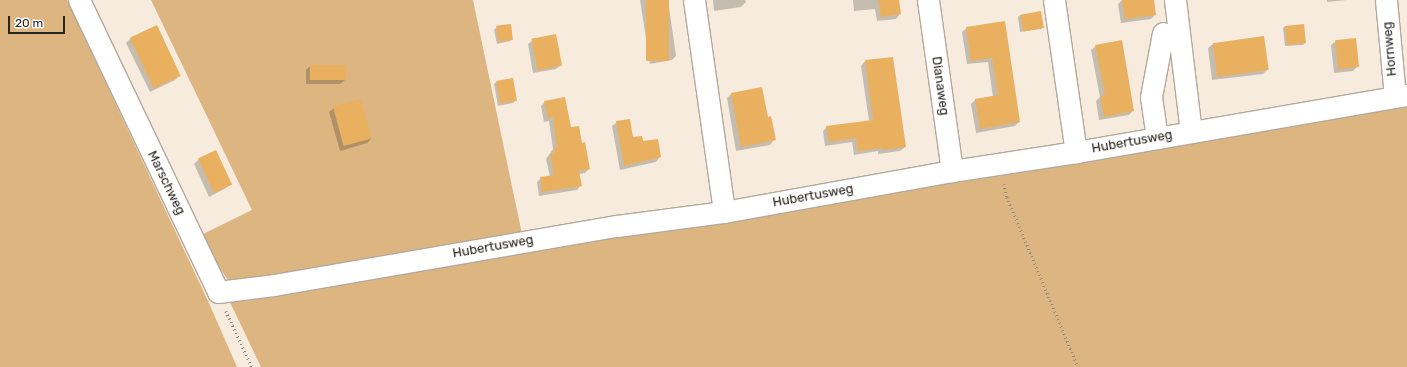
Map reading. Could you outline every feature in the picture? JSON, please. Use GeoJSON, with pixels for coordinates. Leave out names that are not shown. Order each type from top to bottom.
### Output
{"type":"FeatureCollection","features":[{"type":"Feature","properties":{"kind":"street","name":"Marschweg"},"geometry":{"type":"LineString","coordinates":[[79,0],[218,292]]}},
{"type":"Feature","properties":{"kind":"street"},"geometry":{"type":"LineString","coordinates":[[694,0],[724,212]]}},
{"type":"Feature","properties":{"kind":"street","name":"Dianaweg"},"geometry":{"type":"LineString","coordinates":[[928,0],[952,171]]}},
{"type":"Feature","properties":{"kind":"street"},"geometry":{"type":"LineString","coordinates":[[1054,0],[1076,152]]}},
{"type":"Feature","properties":{"kind":"street"},"geometry":{"type":"LineString","coordinates":[[1175,0],[1191,132]]}},
{"type":"Feature","properties":{"kind":"street","name":"Hornweg"},"geometry":{"type":"LineString","coordinates":[[1386,0],[1401,96]]}},
{"type":"Feature","properties":{"kind":"street"},"geometry":{"type":"LineString","coordinates":[[1157,138],[1151,97],[1163,33]]}},
{"type":"Feature","properties":{"kind":"street","name":"Hubertusweg"},"geometry":{"type":"LineString","coordinates":[[218,292],[274,285],[617,226],[724,212],[952,171],[1076,152],[1401,96]]}},
{"type":"Feature","properties":{"kind":"path"},"geometry":{"type":"LineString","coordinates":[[999,164],[1007,197],[1078,367]]}},
{"type":"Feature","properties":{"kind":"path"},"geometry":{"type":"LineString","coordinates":[[218,292],[252,367]]}},
{"type":"Feature","properties":{"kind":"shaded area"},"geometry":{"type":"Polygon","coordinates":[[[0,0],[67,0],[208,301],[237,367],[0,367],[0,0]]]}},
{"type":"Feature","properties":{"kind":"shaded area"},"geometry":{"type":"Polygon","coordinates":[[[151,0],[473,0],[522,234],[231,285],[199,236],[252,210],[151,0]]]}},
{"type":"Feature","properties":{"kind":"shaded area"},"geometry":{"type":"Polygon","coordinates":[[[1407,101],[1407,367],[261,367],[227,296],[1407,101]]]}},
{"type":"Feature","properties":{"kind":"building"},"geometry":{"type":"Polygon","coordinates":[[[646,0],[669,0],[669,61],[646,61],[646,0]]]}},
{"type":"Feature","properties":{"kind":"building"},"geometry":{"type":"Polygon","coordinates":[[[878,0],[899,0],[901,14],[881,17],[878,0]]]}},
{"type":"Feature","properties":{"kind":"building"},"geometry":{"type":"Polygon","coordinates":[[[1122,0],[1154,0],[1156,15],[1125,19],[1122,0]]]}},
{"type":"Feature","properties":{"kind":"building"},"geometry":{"type":"Polygon","coordinates":[[[1041,11],[1044,28],[1023,31],[1020,15],[1041,11]]]}},
{"type":"Feature","properties":{"kind":"building"},"geometry":{"type":"Polygon","coordinates":[[[1005,21],[1020,122],[980,129],[975,99],[998,95],[992,58],[971,61],[966,27],[1005,21]]]}},
{"type":"Feature","properties":{"kind":"building"},"geometry":{"type":"Polygon","coordinates":[[[511,24],[513,40],[498,42],[496,26],[511,24]]]}},
{"type":"Feature","properties":{"kind":"building"},"geometry":{"type":"Polygon","coordinates":[[[1304,24],[1306,43],[1287,45],[1285,26],[1304,24]]]}},
{"type":"Feature","properties":{"kind":"building"},"geometry":{"type":"Polygon","coordinates":[[[157,25],[181,76],[153,88],[130,38],[157,25]]]}},
{"type":"Feature","properties":{"kind":"building"},"geometry":{"type":"Polygon","coordinates":[[[556,34],[562,65],[538,70],[531,39],[556,34]]]}},
{"type":"Feature","properties":{"kind":"building"},"geometry":{"type":"Polygon","coordinates":[[[1264,36],[1269,70],[1217,77],[1213,43],[1264,36]]]}},
{"type":"Feature","properties":{"kind":"building"},"geometry":{"type":"Polygon","coordinates":[[[1356,38],[1359,67],[1338,69],[1335,40],[1356,38]]]}},
{"type":"Feature","properties":{"kind":"building"},"geometry":{"type":"Polygon","coordinates":[[[1122,40],[1134,111],[1104,117],[1100,96],[1105,95],[1095,45],[1122,40]]]}},
{"type":"Feature","properties":{"kind":"building"},"geometry":{"type":"Polygon","coordinates":[[[893,57],[906,147],[858,151],[856,138],[829,142],[826,126],[873,120],[865,60],[893,57]]]}},
{"type":"Feature","properties":{"kind":"building"},"geometry":{"type":"Polygon","coordinates":[[[310,65],[346,65],[346,80],[310,80],[310,65]]]}},
{"type":"Feature","properties":{"kind":"building"},"geometry":{"type":"Polygon","coordinates":[[[513,78],[517,101],[500,104],[496,81],[513,78]]]}},
{"type":"Feature","properties":{"kind":"building"},"geometry":{"type":"Polygon","coordinates":[[[762,87],[768,117],[771,116],[776,140],[741,147],[731,93],[762,87]]]}},
{"type":"Feature","properties":{"kind":"building"},"geometry":{"type":"Polygon","coordinates":[[[565,97],[571,127],[579,126],[582,143],[585,142],[590,169],[579,171],[582,186],[542,192],[540,177],[554,175],[550,154],[554,153],[554,148],[557,147],[553,117],[548,118],[544,101],[565,97]]]}},
{"type":"Feature","properties":{"kind":"building"},"geometry":{"type":"Polygon","coordinates":[[[361,99],[372,139],[344,146],[333,107],[361,99]]]}},
{"type":"Feature","properties":{"kind":"building"},"geometry":{"type":"Polygon","coordinates":[[[630,119],[633,137],[642,136],[643,141],[658,139],[661,157],[624,166],[616,121],[630,119]]]}},
{"type":"Feature","properties":{"kind":"building"},"geometry":{"type":"Polygon","coordinates":[[[216,150],[232,184],[214,193],[198,158],[216,150]]]}}]}
